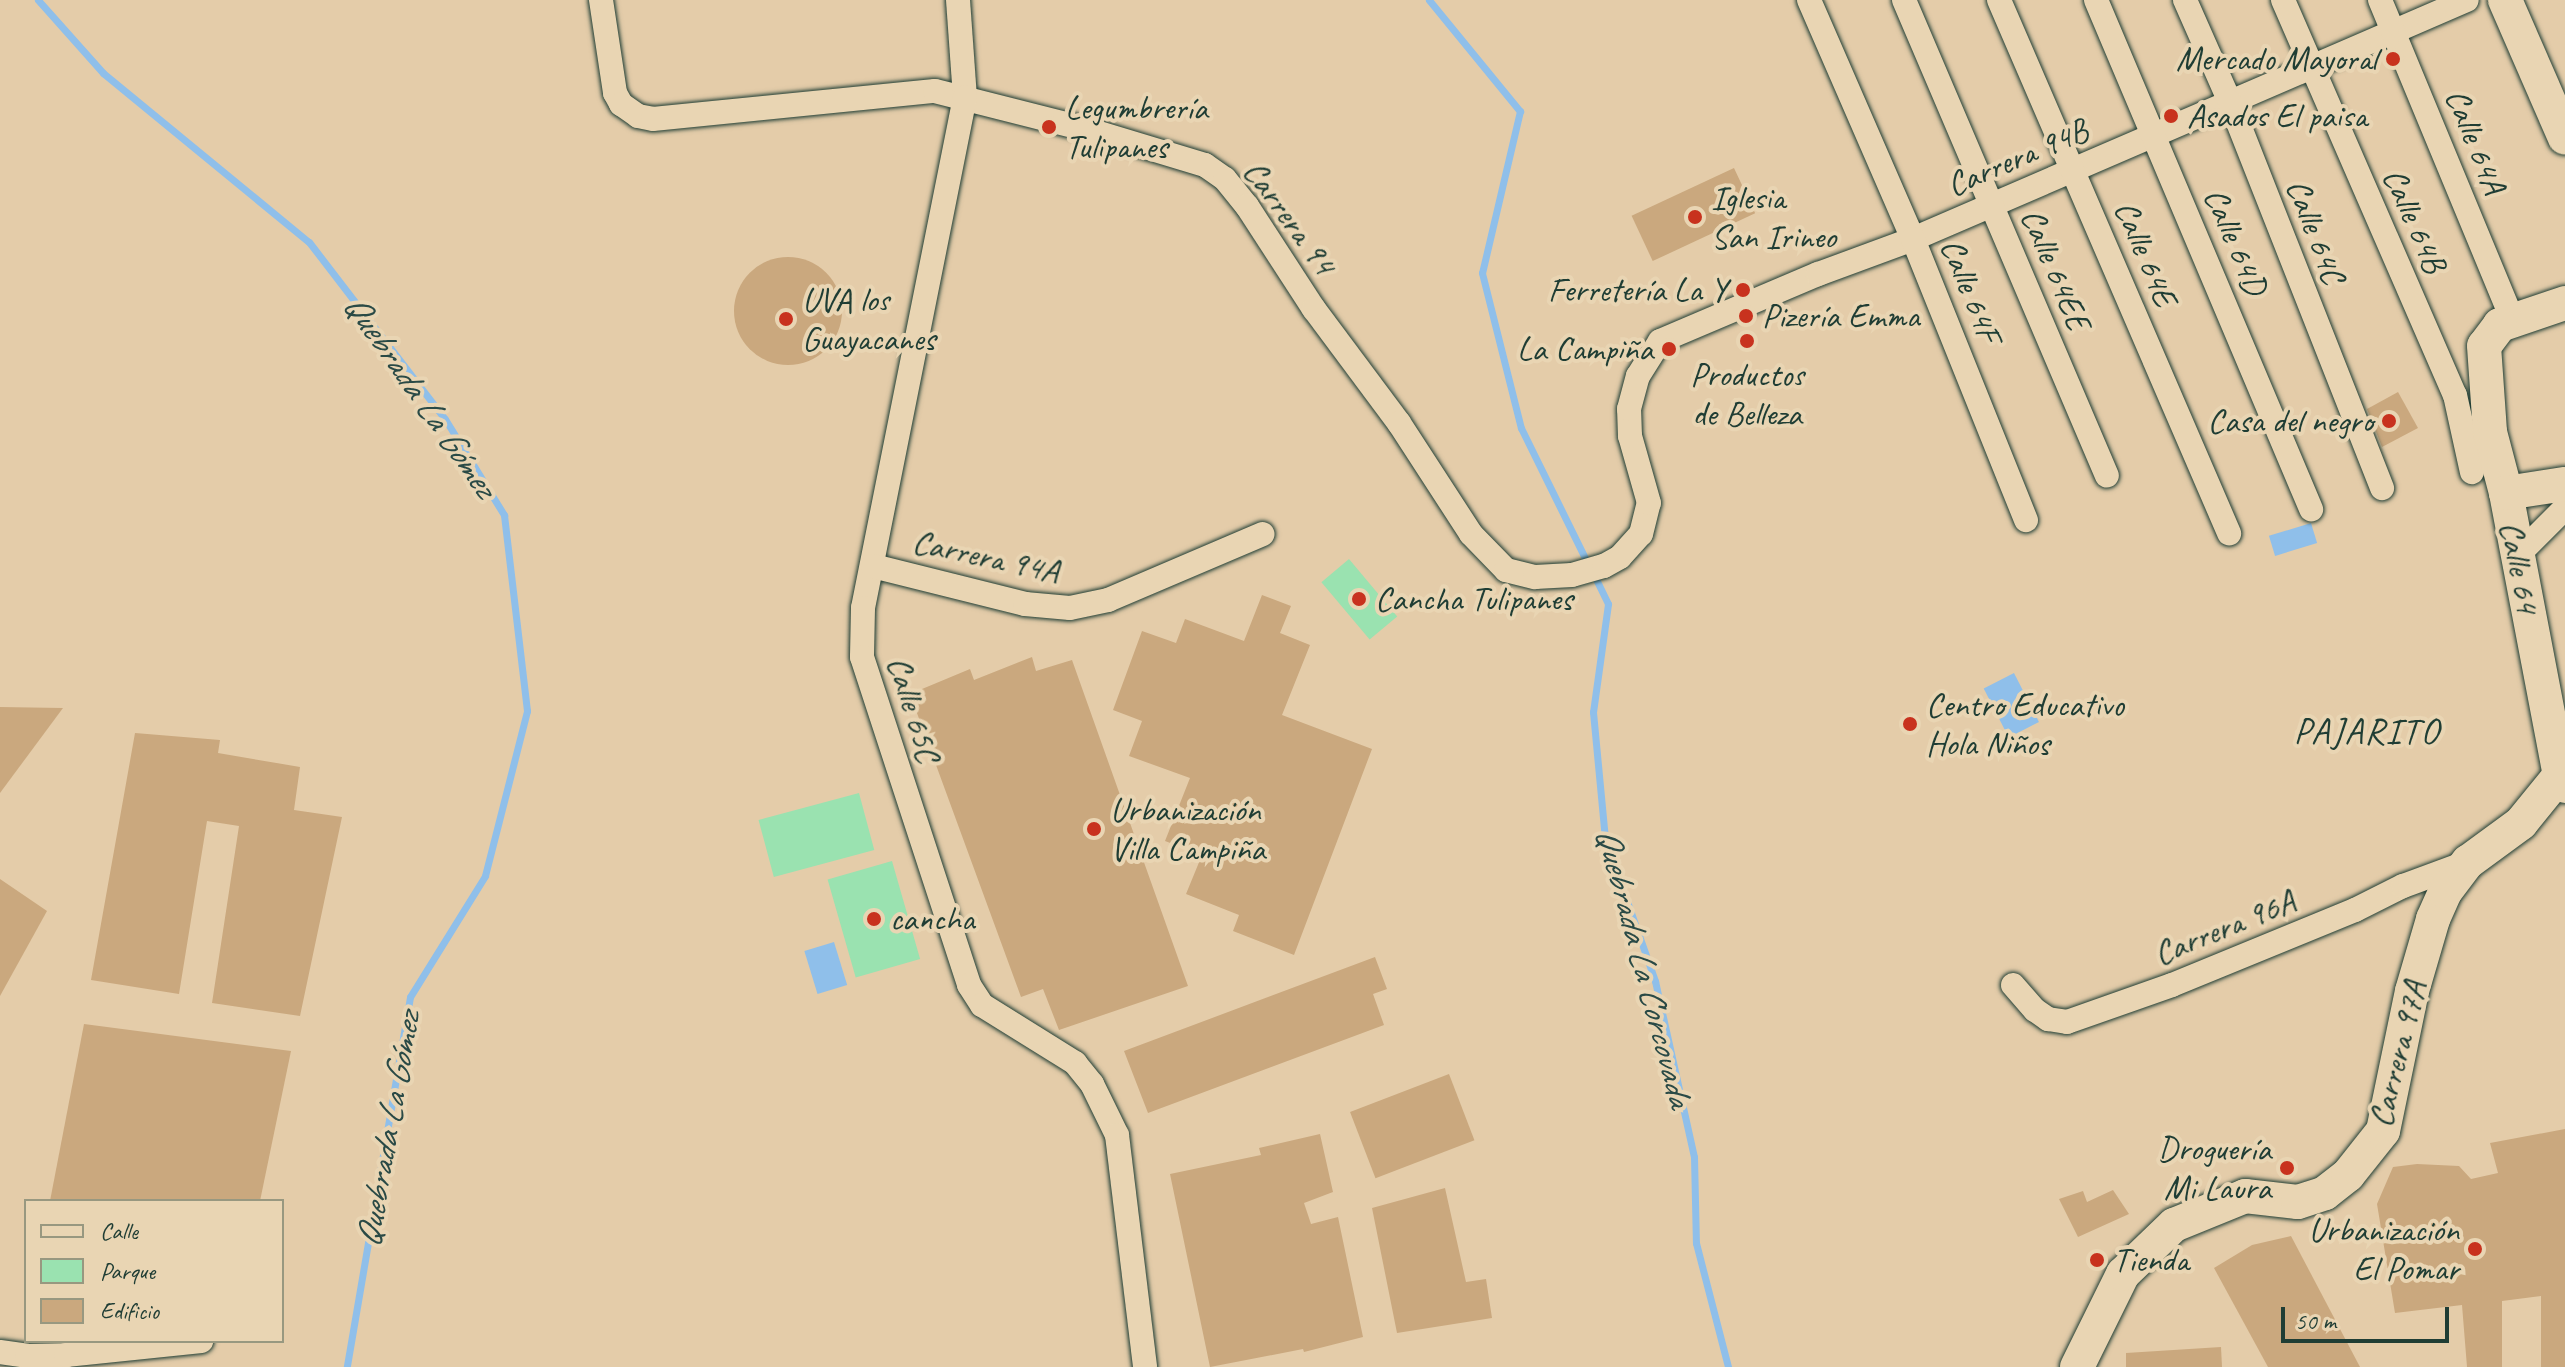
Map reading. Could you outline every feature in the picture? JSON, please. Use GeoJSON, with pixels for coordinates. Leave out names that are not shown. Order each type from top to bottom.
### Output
{"type":"FeatureCollection","features":[{"type":"Feature","properties":{"kind":"street","name":"Carrera 94"},"geometry":{"type":"LineString","coordinates":[[601,0],[611,76],[621,104],[638,116],[653,119],[935,91],[1205,165],[1225,179],[1490,558],[1520,574],[1572,575],[1620,557],[1641,534],[1649,503],[1630,436],[1629,409]]}},
{"type":"Feature","properties":{"kind":"street","name":"Calle 65C"},"geometry":{"type":"LineString","coordinates":[[958,0],[965,97],[863,608],[862,657],[969,985],[982,1005],[1075,1063],[1092,1084],[1117,1135],[1145,1367]]}},
{"type":"Feature","properties":{"kind":"street","name":"Calle 64F"},"geometry":{"type":"LineString","coordinates":[[1809,0],[1913,239],[2026,520]]}},
{"type":"Feature","properties":{"kind":"street","name":"Calle 64EE"},"geometry":{"type":"LineString","coordinates":[[1904,0],[2107,476]]}},
{"type":"Feature","properties":{"kind":"street","name":"Calle 64E"},"geometry":{"type":"LineString","coordinates":[[1999,0],[2229,533]]}},
{"type":"Feature","properties":{"kind":"street","name":"Calle 64D"},"geometry":{"type":"LineString","coordinates":[[2096,0],[2311,509]]}},
{"type":"Feature","properties":{"kind":"street","name":"Calle 64C"},"geometry":{"type":"LineString","coordinates":[[2185,0],[2230,102],[2382,488]]}},
{"type":"Feature","properties":{"kind":"street","name":"Calle 64B"},"geometry":{"type":"LineString","coordinates":[[2283,0],[2455,395],[2472,472]]}},
{"type":"Feature","properties":{"kind":"street","name":"Calle 64A"},"geometry":{"type":"LineString","coordinates":[[2380,0],[2508,309]]}},
{"type":"Feature","properties":{"kind":"street","name":"Carrera 94B"},"geometry":{"type":"LineString","coordinates":[[1629,409],[1638,376],[1660,341],[1791,285],[1913,239],[2467,0]]}},
{"type":"Feature","properties":{"kind":"street"},"geometry":{"type":"LineString","coordinates":[[2505,0],[2565,138]]}},
{"type":"Feature","properties":{"kind":"street","name":"Calle 64"},"geometry":{"type":"LineString","coordinates":[[2562,781],[2506,493],[2490,432],[2484,346],[2500,325],[2565,303]]}},
{"type":"Feature","properties":{"kind":"street"},"geometry":{"type":"LineString","coordinates":[[2506,493],[2565,484]]}},
{"type":"Feature","properties":{"kind":"street"},"geometry":{"type":"LineString","coordinates":[[2518,555],[2565,508]]}},
{"type":"Feature","properties":{"kind":"street","name":"Carrera 94A"},"geometry":{"type":"LineString","coordinates":[[873,566],[1025,604],[1070,608],[1108,600],[1263,534]]}},
{"type":"Feature","properties":{"kind":"street","name":"Carrera 97A"},"geometry":{"type":"LineString","coordinates":[[2077,1367],[2123,1274],[2174,1225],[2245,1196],[2298,1202],[2325,1193],[2348,1175],[2383,1131],[2398,1049],[2433,919],[2445,892],[2468,862],[2521,823],[2562,781]]}},
{"type":"Feature","properties":{"kind":"street","name":"Carrera 96A"},"geometry":{"type":"LineString","coordinates":[[2013,985],[2035,1010],[2048,1019],[2067,1022],[2172,985],[2355,910],[2403,886],[2468,862]]}},
{"type":"Feature","properties":{"kind":"street"},"geometry":{"type":"LineString","coordinates":[[0,1352],[27,1356],[66,1355],[182,1343]]}},
{"type":"Feature","properties":{"kind":"green space","name":"Cancha Tulipanes"},"geometry":{"type":"Polygon","coordinates":[[[1349,559],[1397,616],[1370,640],[1321,582],[1349,559]]]}},
{"type":"Feature","properties":{"kind":"green space","name":"cancha"},"geometry":{"type":"Polygon","coordinates":[[[859,793],[874,850],[774,877],[759,820],[859,793]]]}},
{"type":"Feature","properties":{"kind":"green space","name":"cancha"},"geometry":{"type":"Polygon","coordinates":[[[892,861],[920,959],[856,978],[828,879],[892,861]]]}},
{"type":"Feature","properties":{"kind":"water"},"geometry":{"type":"Polygon","coordinates":[[[2311,523],[2317,543],[2275,556],[2269,536],[2311,523]]]}},
{"type":"Feature","properties":{"kind":"water"},"geometry":{"type":"Polygon","coordinates":[[[2014,673],[2039,722],[2009,737],[1984,688],[2014,673]]]}},
{"type":"Feature","properties":{"kind":"water"},"geometry":{"type":"Polygon","coordinates":[[[834,942],[847,985],[818,994],[804,951],[834,942]]]}},
{"type":"Feature","properties":{"kind":"building","name":"Iglesia San Irineo"},"geometry":{"type":"Polygon","coordinates":[[[1734,168],[1755,213],[1653,261],[1632,216],[1734,168]]]}},
{"type":"Feature","properties":{"kind":"building"},"geometry":{"type":"Polygon","coordinates":[[[788,257],[818,266],[826,273],[833,281],[842,311],[833,341],[826,349],[818,356],[788,365],[758,356],[750,349],[743,341],[734,311],[743,281],[750,273],[758,266],[788,257]]]}},
{"type":"Feature","properties":{"kind":"building","name":"Casa del negro"},"geometry":{"type":"Polygon","coordinates":[[[2398,392],[2418,428],[2382,447],[2367,409],[2398,392]]]}},
{"type":"Feature","properties":{"kind":"building"},"geometry":{"type":"Polygon","coordinates":[[[1262,595],[1291,606],[1280,633],[1310,645],[1282,715],[1372,749],[1294,955],[1233,931],[1239,915],[1186,894],[1202,855],[1165,841],[1190,778],[1129,756],[1142,721],[1113,710],[1142,631],[1176,643],[1185,619],[1244,641],[1262,595]]]}},
{"type":"Feature","properties":{"kind":"building"},"geometry":{"type":"Polygon","coordinates":[[[1032,657],[1036,671],[1072,660],[1188,986],[1059,1030],[1043,989],[1021,997],[910,694],[970,669],[974,680],[1032,657]]]}},
{"type":"Feature","properties":{"kind":"building"},"geometry":{"type":"Polygon","coordinates":[[[0,707],[63,708],[0,793],[0,707]]]}},
{"type":"Feature","properties":{"kind":"building"},"geometry":{"type":"Polygon","coordinates":[[[135,733],[220,740],[218,753],[300,767],[294,810],[342,817],[300,1016],[212,1003],[239,826],[207,821],[179,994],[91,980],[135,733]]]}},
{"type":"Feature","properties":{"kind":"building"},"geometry":{"type":"Polygon","coordinates":[[[0,879],[47,911],[0,996],[0,879]]]}},
{"type":"Feature","properties":{"kind":"building"},"geometry":{"type":"Polygon","coordinates":[[[1375,957],[1387,989],[1373,994],[1384,1025],[1148,1113],[1124,1051],[1375,957]]]}},
{"type":"Feature","properties":{"kind":"building"},"geometry":{"type":"Polygon","coordinates":[[[84,1024],[291,1051],[260,1199],[50,1199],[84,1024]]]}},
{"type":"Feature","properties":{"kind":"building"},"geometry":{"type":"Polygon","coordinates":[[[1449,1074],[1474,1140],[1375,1178],[1350,1112],[1449,1074]]]}},
{"type":"Feature","properties":{"kind":"building","name":"Urbanización El Pomar"},"geometry":{"type":"Polygon","coordinates":[[[2565,1129],[2565,1367],[2541,1367],[2541,1296],[2502,1301],[2502,1367],[2467,1367],[2462,1305],[2395,1313],[2377,1204],[2393,1167],[2417,1164],[2459,1166],[2471,1179],[2498,1173],[2490,1143],[2565,1129]]]}},
{"type":"Feature","properties":{"kind":"building"},"geometry":{"type":"Polygon","coordinates":[[[1320,1134],[1333,1192],[1304,1203],[1311,1224],[1338,1217],[1363,1337],[1304,1352],[1303,1349],[1210,1367],[1170,1174],[1261,1155],[1259,1148],[1320,1134]]]}},
{"type":"Feature","properties":{"kind":"building"},"geometry":{"type":"Polygon","coordinates":[[[1445,1188],[1466,1282],[1486,1279],[1492,1318],[1397,1333],[1372,1208],[1445,1188]]]}},
{"type":"Feature","properties":{"kind":"building"},"geometry":{"type":"Polygon","coordinates":[[[2113,1190],[2129,1214],[2078,1237],[2059,1199],[2083,1191],[2087,1202],[2113,1190]]]}},
{"type":"Feature","properties":{"kind":"building"},"geometry":{"type":"Polygon","coordinates":[[[2291,1236],[2360,1367],[2268,1367],[2214,1268],[2252,1245],[2291,1236]]]}},
{"type":"Feature","properties":{"kind":"building"},"geometry":{"type":"Polygon","coordinates":[[[2221,1347],[2222,1367],[2126,1367],[2126,1353],[2221,1347]]]}},
{"type":"Feature","properties":{"kind":"waterway","name":"Quebrada La Gómez"},"geometry":{"type":"LineString","coordinates":[[38,0],[103,73],[309,242],[445,419],[504,515],[527,711],[485,876],[410,997],[347,1367]]}},
{"type":"Feature","properties":{"kind":"waterway","name":"Quebrada La Corcovada"},"geometry":{"type":"LineString","coordinates":[[1429,0],[1520,111],[1482,273],[1521,428],[1588,564]]}},
{"type":"Feature","properties":{"kind":"waterway","name":"Quebrada La Corcovada"},"geometry":{"type":"LineString","coordinates":[[1594,575],[1608,604],[1593,712],[1605,839],[1655,981],[1694,1157],[1696,1243],[1728,1367]]}},
{"type":"Feature","properties":{"kind":"place","name":"Mercado Mayoral"},"geometry":{"type":"Point","coordinates":[2393,59]}},
{"type":"Feature","properties":{"kind":"place","name":"Asados El paisa"},"geometry":{"type":"Point","coordinates":[2171,116]}},
{"type":"Feature","properties":{"kind":"place","name":"Legumbrería Tulipanes"},"geometry":{"type":"Point","coordinates":[1049,127]}},
{"type":"Feature","properties":{"kind":"place","name":"Iglesia San Irineo"},"geometry":{"type":"Point","coordinates":[1695,217]}},
{"type":"Feature","properties":{"kind":"place","name":"Ferretería La Y"},"geometry":{"type":"Point","coordinates":[1743,290]}},
{"type":"Feature","properties":{"kind":"place","name":"Pizería Emma"},"geometry":{"type":"Point","coordinates":[1746,316]}},
{"type":"Feature","properties":{"kind":"place","name":"UVA los Guayacanes"},"geometry":{"type":"Point","coordinates":[786,319]}},
{"type":"Feature","properties":{"kind":"place","name":"Productos de Belleza"},"geometry":{"type":"Point","coordinates":[1747,341]}},
{"type":"Feature","properties":{"kind":"place","name":"La Campiña"},"geometry":{"type":"Point","coordinates":[1669,349]}},
{"type":"Feature","properties":{"kind":"place","name":"Casa del negro"},"geometry":{"type":"Point","coordinates":[2389,421]}},
{"type":"Feature","properties":{"kind":"place","name":"Cancha Tulipanes"},"geometry":{"type":"Point","coordinates":[1359,599]}},
{"type":"Feature","properties":{"kind":"place","name":"Centro Educativo Hola Niños"},"geometry":{"type":"Point","coordinates":[1910,724]}},
{"type":"Feature","properties":{"kind":"place","name":"Urbanización Villa Campiña"},"geometry":{"type":"Point","coordinates":[1094,829]}},
{"type":"Feature","properties":{"kind":"place","name":"cancha"},"geometry":{"type":"Point","coordinates":[874,919]}},
{"type":"Feature","properties":{"kind":"place","name":"Droguería Mi Laura"},"geometry":{"type":"Point","coordinates":[2287,1168]}},
{"type":"Feature","properties":{"kind":"place","name":"Urbanización El Pomar"},"geometry":{"type":"Point","coordinates":[2475,1249]}},
{"type":"Feature","properties":{"kind":"place","name":"Tienda"},"geometry":{"type":"Point","coordinates":[2097,1260]}},
{"type":"Feature","properties":{"kind":"district","name":"PAJARITO"},"geometry":{"type":"Point","coordinates":[2367,732]}}]}
